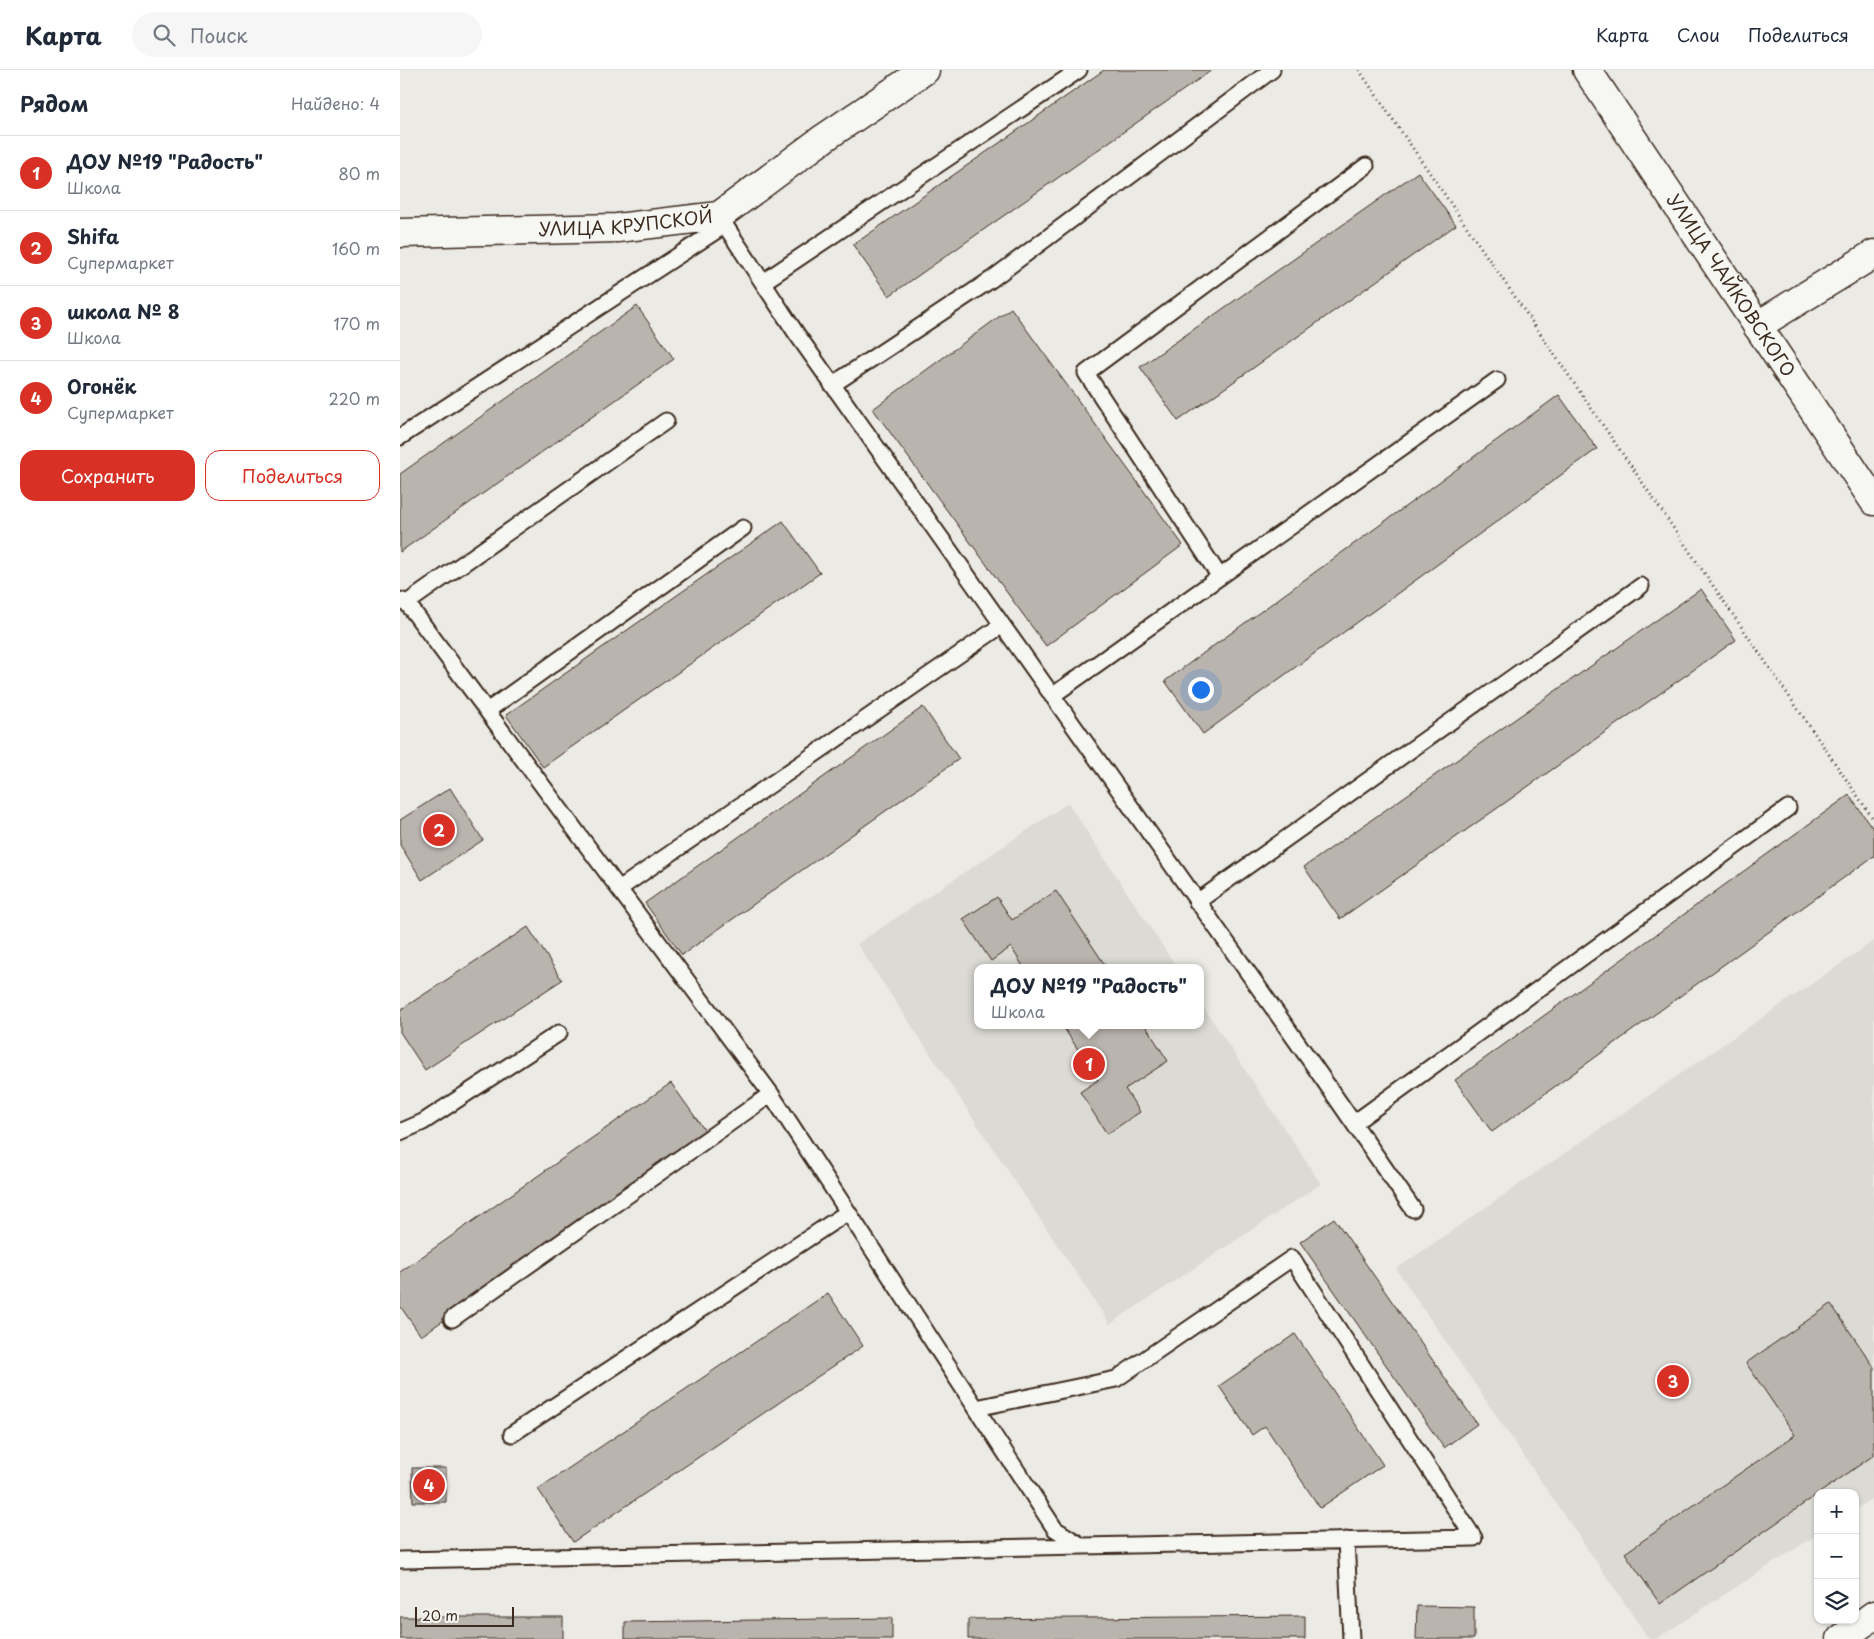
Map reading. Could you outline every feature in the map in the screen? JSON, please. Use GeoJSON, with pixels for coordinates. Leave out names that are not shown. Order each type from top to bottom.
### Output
{"type":"FeatureCollection","features":[{"type":"Feature","properties":{"kind":"street","name":"УЛИЦА КРУПСКОЙ"},"geometry":{"type":"LineString","coordinates":[[400,233],[617,228],[722,220],[824,138],[925,70]]}},
{"type":"Feature","properties":{"kind":"street","name":"УЛИЦА ЧАЙКОВСКОГО"},"geometry":{"type":"LineString","coordinates":[[1588,70],[1874,501]]}},
{"type":"Feature","properties":{"kind":"street"},"geometry":{"type":"LineString","coordinates":[[1757,326],[1874,254]]}},
{"type":"Feature","properties":{"kind":"street"},"geometry":{"type":"LineString","coordinates":[[1840,1639],[1874,1614]]}},
{"type":"Feature","properties":{"kind":"lane"},"geometry":{"type":"LineString","coordinates":[[763,282],[1079,70]]}},
{"type":"Feature","properties":{"kind":"lane"},"geometry":{"type":"LineString","coordinates":[[832,385],[992,279],[1272,70]]}},
{"type":"Feature","properties":{"kind":"lane"},"geometry":{"type":"LineString","coordinates":[[1220,577],[1086,373],[1366,166]]}},
{"type":"Feature","properties":{"kind":"lane"},"geometry":{"type":"LineString","coordinates":[[400,437],[722,220],[832,385],[1413,1209]]}},
{"type":"Feature","properties":{"kind":"lane"},"geometry":{"type":"LineString","coordinates":[[1052,696],[1497,380]]}},
{"type":"Feature","properties":{"kind":"lane"},"geometry":{"type":"LineString","coordinates":[[666,422],[403,602],[487,711],[771,1094],[1055,1529],[1082,1546]]}},
{"type":"Feature","properties":{"kind":"lane"},"geometry":{"type":"LineString","coordinates":[[487,711],[743,528]]}},
{"type":"Feature","properties":{"kind":"lane"},"geometry":{"type":"LineString","coordinates":[[1198,902],[1641,586]]}},
{"type":"Feature","properties":{"kind":"lane"},"geometry":{"type":"LineString","coordinates":[[619,889],[1002,625]]}},
{"type":"Feature","properties":{"kind":"lane"},"geometry":{"type":"LineString","coordinates":[[1354,1124],[1788,808]]}},
{"type":"Feature","properties":{"kind":"lane"},"geometry":{"type":"LineString","coordinates":[[400,1132],[423,1122],[559,1033]]}},
{"type":"Feature","properties":{"kind":"lane"},"geometry":{"type":"LineString","coordinates":[[452,1319],[771,1094]]}},
{"type":"Feature","properties":{"kind":"lane"},"geometry":{"type":"LineString","coordinates":[[512,1434],[848,1212]]}},
{"type":"Feature","properties":{"kind":"lane"},"geometry":{"type":"LineString","coordinates":[[400,1560],[1474,1538],[1292,1258],[1116,1379],[976,1408]]}},
{"type":"Feature","properties":{"kind":"lane"},"geometry":{"type":"LineString","coordinates":[[1346,1540],[1351,1639]]}},
{"type":"Feature","properties":{"kind":"path"},"geometry":{"type":"LineString","coordinates":[[1359,70],[1874,820]]}},
{"type":"Feature","properties":{"kind":"shaded area"},"geometry":{"type":"Polygon","coordinates":[[[1068,803],[1174,964],[974,964],[974,1029],[1204,1029],[1204,1008],[1321,1184],[1110,1324],[857,944],[1068,803]]]}},
{"type":"Feature","properties":{"kind":"shaded area"},"geometry":{"type":"Polygon","coordinates":[[[1874,941],[1874,1497],[1859,1507],[1859,1489],[1814,1489],[1814,1537],[1656,1639],[1649,1639],[1396,1269],[1874,941]]]}},
{"type":"Feature","properties":{"kind":"building"},"geometry":{"type":"Polygon","coordinates":[[[1104,70],[1212,70],[889,296],[853,245],[1104,70]]]}},
{"type":"Feature","properties":{"kind":"building"},"geometry":{"type":"Polygon","coordinates":[[[1418,172],[1456,225],[1178,421],[1140,367],[1418,172]]]}},
{"type":"Feature","properties":{"kind":"building"},"geometry":{"type":"Polygon","coordinates":[[[637,306],[674,359],[400,552],[400,474],[637,306]]]}},
{"type":"Feature","properties":{"kind":"building"},"geometry":{"type":"Polygon","coordinates":[[[1011,308],[1183,545],[1046,646],[873,409],[1011,308]]]}},
{"type":"Feature","properties":{"kind":"building"},"geometry":{"type":"Polygon","coordinates":[[[1559,395],[1597,449],[1203,734],[1165,681],[1559,395]]]}},
{"type":"Feature","properties":{"kind":"building"},"geometry":{"type":"Polygon","coordinates":[[[783,521],[820,573],[543,767],[506,715],[783,521]]]}},
{"type":"Feature","properties":{"kind":"building"},"geometry":{"type":"Polygon","coordinates":[[[1701,589],[1736,640],[1340,919],[1304,867],[1701,589]]]}},
{"type":"Feature","properties":{"kind":"building"},"geometry":{"type":"Polygon","coordinates":[[[923,707],[959,759],[682,955],[645,903],[923,707]]]}},
{"type":"Feature","properties":{"kind":"building"},"geometry":{"type":"Polygon","coordinates":[[[450,788],[483,840],[422,880],[400,845],[400,820],[450,788]]]}},
{"type":"Feature","properties":{"kind":"building"},"geometry":{"type":"Polygon","coordinates":[[[1849,795],[1874,830],[1874,856],[1492,1132],[1455,1080],[1849,795]]]}},
{"type":"Feature","properties":{"kind":"building"},"geometry":{"type":"Polygon","coordinates":[[[1056,891],[1104,964],[1022,964],[1011,947],[991,961],[963,919],[997,897],[1012,920],[1056,891]]]}},
{"type":"Feature","properties":{"kind":"building"},"geometry":{"type":"Polygon","coordinates":[[[528,927],[562,980],[425,1070],[400,1032],[400,1010],[528,927]]]}},
{"type":"Feature","properties":{"kind":"building"},"geometry":{"type":"Polygon","coordinates":[[[1065,1029],[1148,1029],[1168,1061],[1125,1089],[1140,1112],[1107,1134],[1080,1092],[1098,1080],[1065,1029]]]}},
{"type":"Feature","properties":{"kind":"building"},"geometry":{"type":"Polygon","coordinates":[[[671,1083],[708,1135],[421,1336],[400,1306],[400,1272],[671,1083]]]}},
{"type":"Feature","properties":{"kind":"building"},"geometry":{"type":"Polygon","coordinates":[[[1334,1218],[1477,1424],[1444,1448],[1300,1242],[1334,1218]]]}},
{"type":"Feature","properties":{"kind":"building"},"geometry":{"type":"Polygon","coordinates":[[[828,1293],[863,1346],[573,1542],[538,1489],[828,1293]]]}},
{"type":"Feature","properties":{"kind":"building"},"geometry":{"type":"Polygon","coordinates":[[[1831,1304],[1874,1367],[1874,1455],[1825,1489],[1814,1489],[1814,1497],[1660,1604],[1625,1553],[1795,1435],[1746,1363],[1831,1304]]]}},
{"type":"Feature","properties":{"kind":"building"},"geometry":{"type":"Polygon","coordinates":[[[1295,1334],[1383,1465],[1320,1508],[1265,1426],[1252,1435],[1219,1386],[1295,1334]]]}},
{"type":"Feature","properties":{"kind":"building"},"geometry":{"type":"Polygon","coordinates":[[[412,1468],[446,1468],[446,1502],[413,1502],[412,1468]]]}},
{"type":"Feature","properties":{"kind":"building"},"geometry":{"type":"Polygon","coordinates":[[[1417,1606],[1474,1607],[1474,1639],[1416,1639],[1417,1606]]]}},
{"type":"Feature","properties":{"kind":"building"},"geometry":{"type":"Polygon","coordinates":[[[1305,1616],[1305,1639],[968,1639],[968,1619],[1305,1616]]]}},
{"type":"Feature","properties":{"kind":"building"},"geometry":{"type":"Polygon","coordinates":[[[400,1617],[563,1617],[563,1639],[400,1639],[400,1617]]]}},
{"type":"Feature","properties":{"kind":"building"},"geometry":{"type":"Polygon","coordinates":[[[892,1618],[892,1639],[625,1639],[625,1622],[892,1618]]]}},
{"type":"Feature","properties":{"kind":"place","name":"Shifa"},"geometry":{"type":"Point","coordinates":[439,830]}},
{"type":"Feature","properties":{"kind":"place","name":"ДОУ №19 \"Радость\""},"geometry":{"type":"Point","coordinates":[1089,1064]}},
{"type":"Feature","properties":{"kind":"place","name":"школа № 8"},"geometry":{"type":"Point","coordinates":[1673,1381]}},
{"type":"Feature","properties":{"kind":"place","name":"Огонёк"},"geometry":{"type":"Point","coordinates":[429,1485]}}]}
